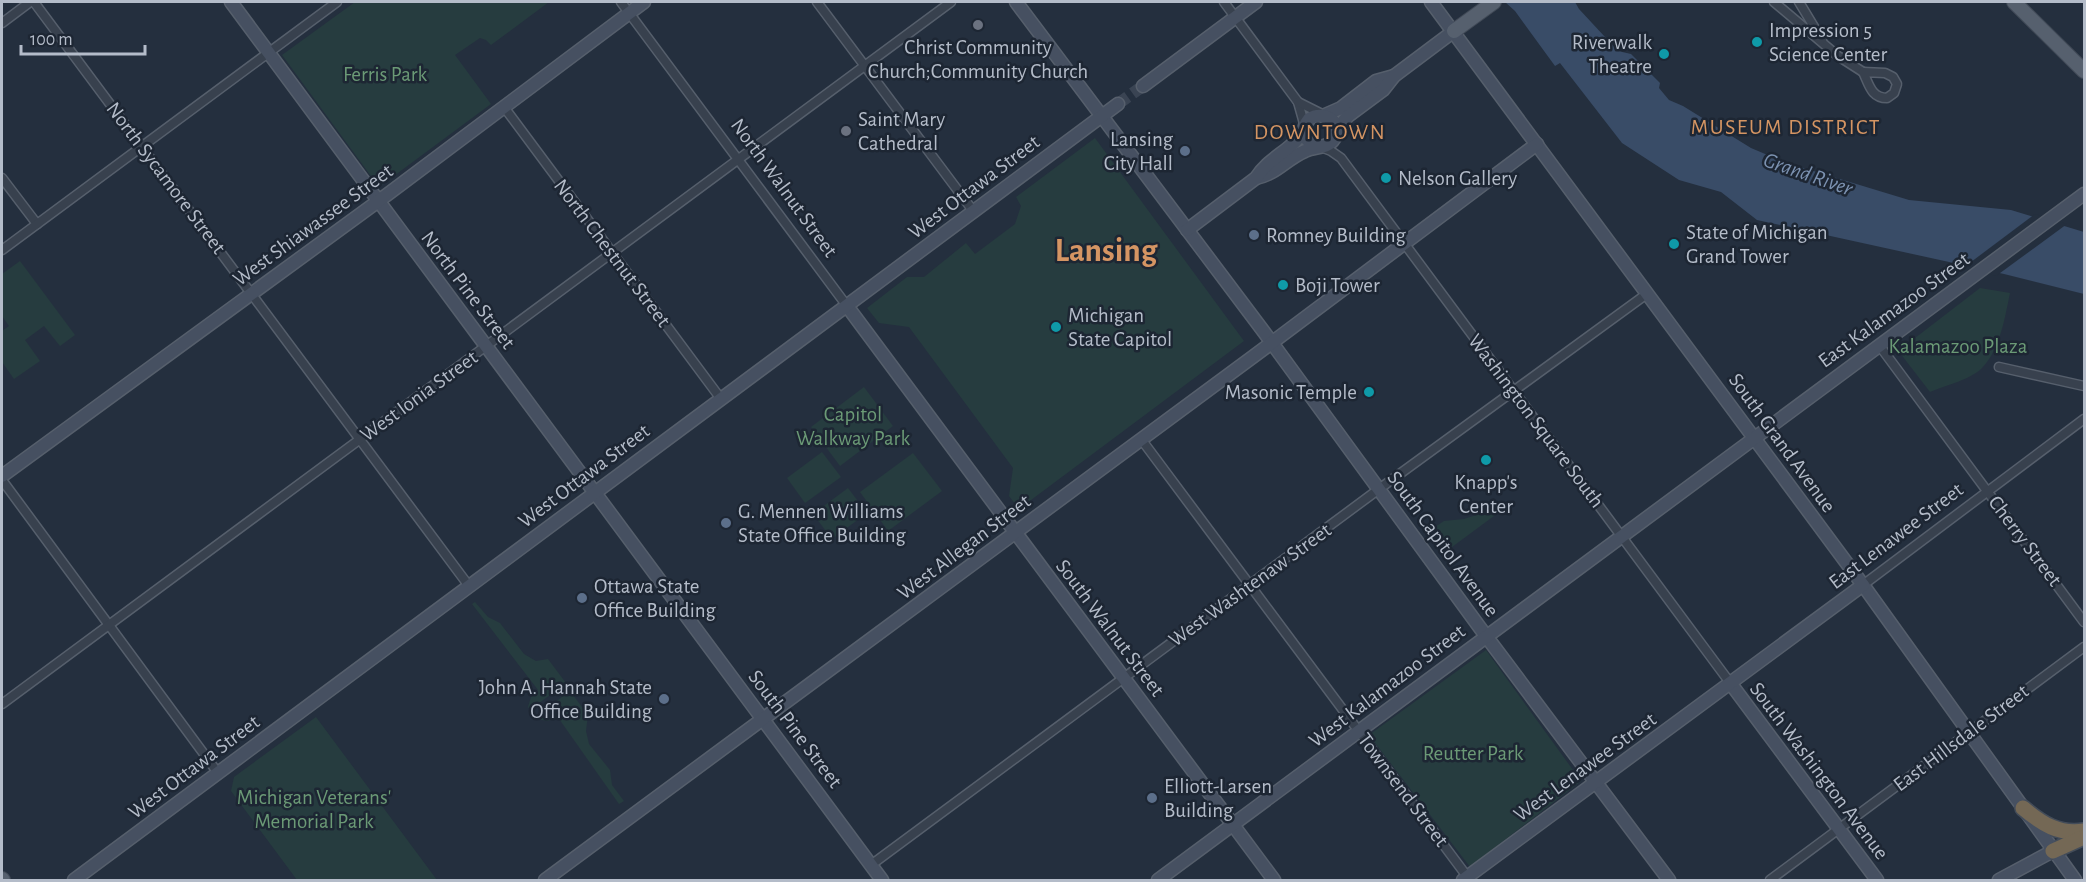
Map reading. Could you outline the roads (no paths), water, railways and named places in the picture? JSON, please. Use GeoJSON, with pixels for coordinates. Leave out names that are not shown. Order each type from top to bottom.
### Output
{"type":"FeatureCollection","features":[{"type":"Feature","properties":{"kind":"highway"},"geometry":{"type":"LineString","coordinates":[[2023,808],[2050,827],[2068,832],[2085,831]]}},
{"type":"Feature","properties":{"kind":"highway"},"geometry":{"type":"LineString","coordinates":[[2049,853],[2085,837]]}},
{"type":"Feature","properties":{"kind":"main road"},"geometry":{"type":"LineString","coordinates":[[1454,31],[1494,2]]}},
{"type":"Feature","properties":{"kind":"main road"},"geometry":{"type":"LineString","coordinates":[[2014,2],[2085,71]]}},
{"type":"Feature","properties":{"kind":"street"},"geometry":{"type":"LineString","coordinates":[[2,23],[32,2]]}},
{"type":"Feature","properties":{"kind":"street","name":"North Sycamore Street"},"geometry":{"type":"LineString","coordinates":[[32,2],[469,586]]}},
{"type":"Feature","properties":{"kind":"street","name":"North Pine Street"},"geometry":{"type":"LineString","coordinates":[[231,2],[675,601]]}},
{"type":"Feature","properties":{"kind":"street"},"geometry":{"type":"LineString","coordinates":[[2,250],[337,2]]}},
{"type":"Feature","properties":{"kind":"street","name":"North Walnut Street"},"geometry":{"type":"LineString","coordinates":[[621,2],[916,399]]}},
{"type":"Feature","properties":{"kind":"street","name":"West Shiawassee Street"},"geometry":{"type":"LineString","coordinates":[[2,478],[644,2]]}},
{"type":"Feature","properties":{"kind":"street"},"geometry":{"type":"LineString","coordinates":[[818,2],[974,212]]}},
{"type":"Feature","properties":{"kind":"street","name":"West Ionia Street"},"geometry":{"type":"LineString","coordinates":[[2,704],[951,2]]}},
{"type":"Feature","properties":{"kind":"street","name":"South Capitol Avenue"},"geometry":{"type":"LineString","coordinates":[[1016,2],[1272,343],[1486,636],[1669,880]]}},
{"type":"Feature","properties":{"kind":"street"},"geometry":{"type":"LineString","coordinates":[[1224,2],[1298,102],[1305,138],[1320,147]]}},
{"type":"Feature","properties":{"kind":"street"},"geometry":{"type":"LineString","coordinates":[[1143,86],[1256,2]]}},
{"type":"Feature","properties":{"kind":"street","name":"South Grand Avenue"},"geometry":{"type":"LineString","coordinates":[[1431,2],[1970,732],[2043,836],[2049,853],[2066,868],[2075,880]]}},
{"type":"Feature","properties":{"kind":"street"},"geometry":{"type":"LineString","coordinates":[[1798,2],[1825,46]]}},
{"type":"Feature","properties":{"kind":"street"},"geometry":{"type":"LineString","coordinates":[[1777,3],[1825,46],[1863,72]]}},
{"type":"Feature","properties":{"kind":"street"},"geometry":{"type":"LineString","coordinates":[[1256,178],[1269,175],[1300,153],[1330,144],[1348,116],[1383,90],[1394,76],[1454,31]]}},
{"type":"Feature","properties":{"kind":"street"},"geometry":{"type":"LineString","coordinates":[[1186,231],[1256,178],[1264,166],[1293,144],[1313,116],[1324,115],[1341,108],[1376,81],[1394,76]]}},
{"type":"Feature","properties":{"kind":"street"},"geometry":{"type":"LineString","coordinates":[[1298,102],[1333,121],[1336,133]]}},
{"type":"Feature","properties":{"kind":"street","name":"West Ottawa Street"},"geometry":{"type":"LineString","coordinates":[[74,880],[1118,105]]}},
{"type":"Feature","properties":{"kind":"street","name":"North Chestnut Street"},"geometry":{"type":"LineString","coordinates":[[504,107],[721,399]]}},
{"type":"Feature","properties":{"kind":"street","name":"Washington Square South"},"geometry":{"type":"LineString","coordinates":[[1336,133],[1341,158]]}},
{"type":"Feature","properties":{"kind":"street","name":"West Allegan Street"},"geometry":{"type":"LineString","coordinates":[[545,880],[1272,343],[1537,144]]}},
{"type":"Feature","properties":{"kind":"street","name":"Washington Square South"},"geometry":{"type":"LineString","coordinates":[[1320,147],[1341,158],[1731,684]]}},
{"type":"Feature","properties":{"kind":"street"},"geometry":{"type":"LineString","coordinates":[[2,178],[37,224]]}},
{"type":"Feature","properties":{"kind":"street","name":"East Kalamazoo Street"},"geometry":{"type":"LineString","coordinates":[[1698,479],[2085,194]]}},
{"type":"Feature","properties":{"kind":"street","name":"West Washtenaw Street"},"geometry":{"type":"LineString","coordinates":[[871,865],[1648,293]]}},
{"type":"Feature","properties":{"kind":"street","name":"Cherry Street"},"geometry":{"type":"LineString","coordinates":[[1879,345],[2085,622]]}},
{"type":"Feature","properties":{"kind":"street"},"geometry":{"type":"LineString","coordinates":[[1999,367],[2085,386]]}},
{"type":"Feature","properties":{"kind":"street","name":"South Walnut Street"},"geometry":{"type":"LineString","coordinates":[[916,399],[1274,880]]}},
{"type":"Feature","properties":{"kind":"street","name":"East Lenawee Street"},"geometry":{"type":"LineString","coordinates":[[1731,684],[2085,419]]}},
{"type":"Feature","properties":{"kind":"street","name":"Townsend Street"},"geometry":{"type":"LineString","coordinates":[[1141,439],[1467,879]]}},
{"type":"Feature","properties":{"kind":"street"},"geometry":{"type":"LineString","coordinates":[[2,478],[218,773]]}},
{"type":"Feature","properties":{"kind":"street","name":"West Kalamazoo Street"},"geometry":{"type":"LineString","coordinates":[[1158,880],[1698,479]]}},
{"type":"Feature","properties":{"kind":"street","name":"South Pine Street"},"geometry":{"type":"LineString","coordinates":[[675,601],[882,880]]}},
{"type":"Feature","properties":{"kind":"street","name":"East Hillsdale Street"},"geometry":{"type":"LineString","coordinates":[[1770,880],[2085,647]]}},
{"type":"Feature","properties":{"kind":"street","name":"West Lenawee Street"},"geometry":{"type":"LineString","coordinates":[[1467,879],[1731,684]]}},
{"type":"Feature","properties":{"kind":"street","name":"South Washington Avenue"},"geometry":{"type":"LineString","coordinates":[[1731,684],[1876,880]]}},
{"type":"Feature","properties":{"kind":"street"},"geometry":{"type":"LineString","coordinates":[[1999,880],[2049,853]]}},
{"type":"Feature","properties":{"kind":"water","name":"Grand River"},"geometry":{"type":"Polygon","coordinates":[[[1505,2],[1575,2],[1618,51],[1631,54],[1660,83],[1659,88],[1669,100],[1683,106],[1751,148],[1784,162],[1909,200],[2011,210],[2084,232],[2084,294],[2004,274],[1757,220],[1721,192],[1679,180],[1622,143],[1560,63],[1555,66],[1515,11],[1505,2]]]}},
{"type":"Feature","properties":{"kind":"tunnel"},"geometry":{"type":"LineString","coordinates":[[1118,104],[1143,86]]}},
{"type":"Feature","properties":{"kind":"place","name":"Christ Community Church;Community Church"},"geometry":{"type":"Point","coordinates":[978,25]}},
{"type":"Feature","properties":{"kind":"place","name":"Impression 5 Science Center"},"geometry":{"type":"Point","coordinates":[1757,42]}},
{"type":"Feature","properties":{"kind":"place","name":"Riverwalk Theatre"},"geometry":{"type":"Point","coordinates":[1664,54]}},
{"type":"Feature","properties":{"kind":"place","name":"Saint Mary Cathedral"},"geometry":{"type":"Point","coordinates":[846,131]}},
{"type":"Feature","properties":{"kind":"place","name":"Lansing City Hall"},"geometry":{"type":"Point","coordinates":[1185,151]}},
{"type":"Feature","properties":{"kind":"place","name":"Nelson Gallery"},"geometry":{"type":"Point","coordinates":[1386,178]}},
{"type":"Feature","properties":{"kind":"place","name":"Romney Building"},"geometry":{"type":"Point","coordinates":[1254,235]}},
{"type":"Feature","properties":{"kind":"place","name":"State of Michigan Grand Tower"},"geometry":{"type":"Point","coordinates":[1674,244]}},
{"type":"Feature","properties":{"kind":"place","name":"Boji Tower"},"geometry":{"type":"Point","coordinates":[1283,285]}},
{"type":"Feature","properties":{"kind":"place","name":"Michigan State Capitol"},"geometry":{"type":"Point","coordinates":[1056,327]}},
{"type":"Feature","properties":{"kind":"place","name":"Masonic Temple"},"geometry":{"type":"Point","coordinates":[1369,392]}},
{"type":"Feature","properties":{"kind":"place","name":"Knapp's Center"},"geometry":{"type":"Point","coordinates":[1486,460]}},
{"type":"Feature","properties":{"kind":"place","name":"G. Mennen Williams State Office Building"},"geometry":{"type":"Point","coordinates":[726,523]}},
{"type":"Feature","properties":{"kind":"place","name":"Ottawa State Office Building"},"geometry":{"type":"Point","coordinates":[582,598]}},
{"type":"Feature","properties":{"kind":"place","name":"John A. Hannah State Office Building"},"geometry":{"type":"Point","coordinates":[664,699]}},
{"type":"Feature","properties":{"kind":"place","name":"Elliott-Larsen Building"},"geometry":{"type":"Point","coordinates":[1152,798]}},
{"type":"Feature","properties":{"kind":"district","name":"MUSEUM DISTRICT"},"geometry":{"type":"Point","coordinates":[1786,127]}},
{"type":"Feature","properties":{"kind":"district","name":"DOWNTOWN"},"geometry":{"type":"Point","coordinates":[1320,132]}},
{"type":"Feature","properties":{"kind":"district","name":"Lansing"},"geometry":{"type":"Point","coordinates":[1106,251]}},
{"type":"Feature","properties":{"kind":"park label","name":"Ferris Park"},"geometry":{"type":"Point","coordinates":[385,74]}},
{"type":"Feature","properties":{"kind":"park label","name":"Kalamazoo Plaza"},"geometry":{"type":"Point","coordinates":[1958,346]}},
{"type":"Feature","properties":{"kind":"park label","name":"Capitol Walkway Park"},"geometry":{"type":"Point","coordinates":[853,426]}},
{"type":"Feature","properties":{"kind":"park label","name":"Reutter Park"},"geometry":{"type":"Point","coordinates":[1473,753]}},
{"type":"Feature","properties":{"kind":"park label","name":"Michigan Veterans' Memorial Park"},"geometry":{"type":"Point","coordinates":[314,809]}}]}
